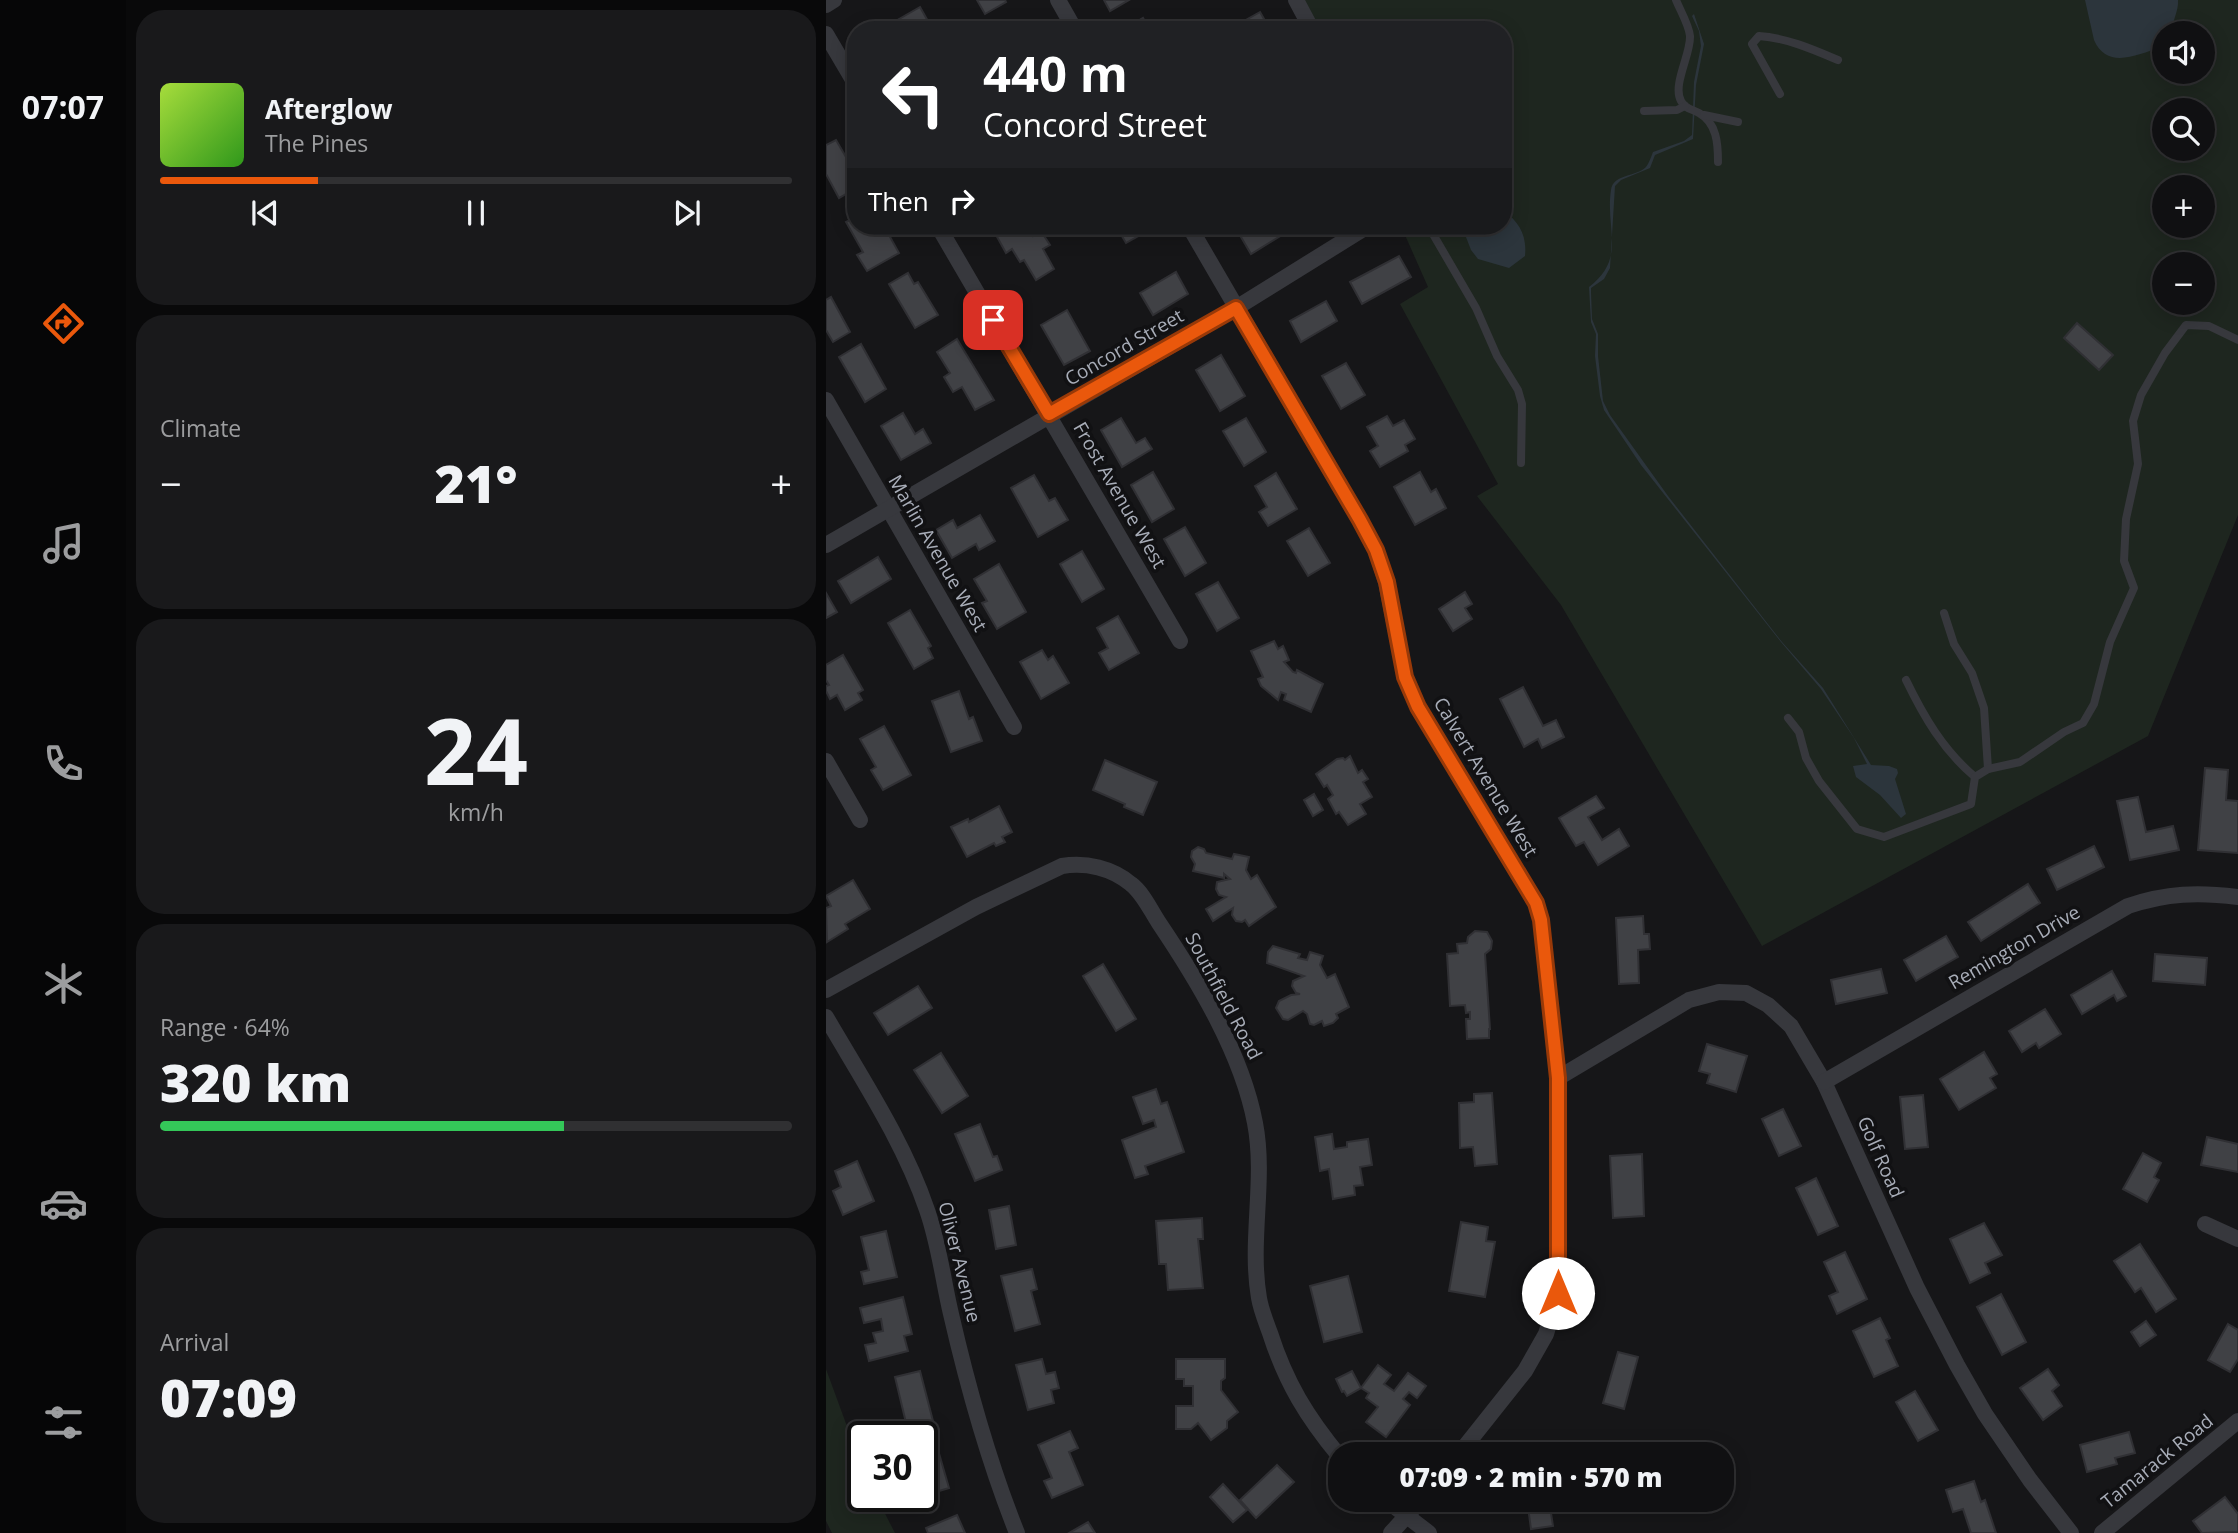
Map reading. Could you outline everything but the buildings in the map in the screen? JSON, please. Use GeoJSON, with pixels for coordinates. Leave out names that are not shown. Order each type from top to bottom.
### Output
{"type":"FeatureCollection","features":[{"type":"Feature","properties":{"kind":"street"},"geometry":{"type":"LineString","coordinates":[[826,5],[834,0]]}},
{"type":"Feature","properties":{"kind":"street"},"geometry":{"type":"LineString","coordinates":[[1058,0],[1071,21]]}},
{"type":"Feature","properties":{"kind":"street"},"geometry":{"type":"LineString","coordinates":[[1296,0],[1307,21]]}},
{"type":"Feature","properties":{"kind":"street"},"geometry":{"type":"LineString","coordinates":[[826,34],[847,70]]}},
{"type":"Feature","properties":{"kind":"street","name":"Frost Avenue West"},"geometry":{"type":"LineString","coordinates":[[943,235],[1180,640]]}},
{"type":"Feature","properties":{"kind":"street","name":"Calvert Avenue West"},"geometry":{"type":"LineString","coordinates":[[1194,235],[1376,550],[1387,582],[1405,677],[1418,707],[1536,903],[1544,941],[1558,1078],[1558,1293],[1546,1334],[1525,1371],[1469,1442]]}},
{"type":"Feature","properties":{"kind":"street","name":"Concord Street"},"geometry":{"type":"LineString","coordinates":[[826,545],[1236,308],[1353,235]]}},
{"type":"Feature","properties":{"kind":"street","name":"Marlin Avenue West"},"geometry":{"type":"LineString","coordinates":[[826,400],[1014,727]]}},
{"type":"Feature","properties":{"kind":"street"},"geometry":{"type":"LineString","coordinates":[[826,761],[860,820]]}},
{"type":"Feature","properties":{"kind":"street","name":"Southfield Road"},"geometry":{"type":"LineString","coordinates":[[826,990],[976,908],[1062,866],[1077,864],[1096,867],[1116,874],[1134,886],[1182,959],[1231,1047],[1244,1079],[1256,1125],[1258,1169],[1255,1240],[1259,1299],[1286,1378],[1328,1442]]}},
{"type":"Feature","properties":{"kind":"street","name":"Remington Drive"},"geometry":{"type":"LineString","coordinates":[[1824,1082],[2128,906],[2154,897],[2184,894],[2238,897]]}},
{"type":"Feature","properties":{"kind":"street","name":"Golf Road"},"geometry":{"type":"LineString","coordinates":[[1558,1078],[1689,1000],[1719,992],[1745,993],[1768,1005],[1791,1026],[1824,1082],[1917,1288],[1957,1365],[2029,1480],[2071,1533]]}},
{"type":"Feature","properties":{"kind":"street","name":"Oliver Avenue"},"geometry":{"type":"LineString","coordinates":[[826,1017],[893,1136],[928,1211],[964,1367],[992,1464],[1017,1533]]}},
{"type":"Feature","properties":{"kind":"street"},"geometry":{"type":"LineString","coordinates":[[2205,1224],[2238,1239]]}},
{"type":"Feature","properties":{"kind":"street","name":"Tamarack Road"},"geometry":{"type":"LineString","coordinates":[[2102,1533],[2238,1421]]}},
{"type":"Feature","properties":{"kind":"street"},"geometry":{"type":"LineString","coordinates":[[1401,1512],[1429,1533]]}},
{"type":"Feature","properties":{"kind":"street"},"geometry":{"type":"LineString","coordinates":[[1391,1533],[1411,1512]]}},
{"type":"Feature","properties":{"kind":"lane"},"geometry":{"type":"LineString","coordinates":[[1675,0],[1690,36],[1678,91],[1680,100],[1687,108],[1700,114],[1738,122]]}},
{"type":"Feature","properties":{"kind":"lane"},"geometry":{"type":"LineString","coordinates":[[1780,94],[1752,44],[1759,36],[1775,37],[1802,45],[1838,60]]}},
{"type":"Feature","properties":{"kind":"lane"},"geometry":{"type":"LineString","coordinates":[[1644,111],[1687,108]]}},
{"type":"Feature","properties":{"kind":"lane"},"geometry":{"type":"LineString","coordinates":[[1700,114],[1709,122],[1717,137],[1718,162]]}},
{"type":"Feature","properties":{"kind":"lane"},"geometry":{"type":"LineString","coordinates":[[1433,235],[1476,308],[1497,356],[1518,390],[1522,404],[1521,463]]}},
{"type":"Feature","properties":{"kind":"lane"},"geometry":{"type":"LineString","coordinates":[[1788,718],[1799,732],[1806,758],[1819,781],[1857,829],[1884,837],[1971,804],[1975,777],[1987,769],[2020,761],[2064,732],[2083,723],[2094,704],[2110,642],[2134,588],[2124,561],[2126,519],[2138,464],[2133,421],[2141,396],[2165,353],[2186,325],[2209,326],[2238,340]]}},
{"type":"Feature","properties":{"kind":"lane"},"geometry":{"type":"LineString","coordinates":[[1944,613],[1954,644],[1972,673],[1984,708],[1987,769]]}},
{"type":"Feature","properties":{"kind":"lane"},"geometry":{"type":"LineString","coordinates":[[1906,680],[1936,735],[1958,763],[1975,777]]}},
{"type":"Feature","properties":{"kind":"shaded area"},"geometry":{"type":"Polygon","coordinates":[[[1296,0],[2238,0],[2238,515],[2148,736],[1762,946],[1561,605],[1477,496],[1498,484],[1400,304],[1428,287],[1405,235],[1512,235],[1512,21],[1307,21],[1296,0]]]}},
{"type":"Feature","properties":{"kind":"shaded area"},"geometry":{"type":"Polygon","coordinates":[[[2085,0],[2178,0],[2174,21],[2152,21],[2152,50],[2115,58],[2100,49],[2094,40],[2085,0]]]}},
{"type":"Feature","properties":{"kind":"shaded area"},"geometry":{"type":"Polygon","coordinates":[[[1694,14],[1704,44],[1696,85],[1693,139],[1655,155],[1650,168],[1621,180],[1615,186],[1612,238],[1610,204],[1611,190],[1616,181],[1646,167],[1653,152],[1684,141],[1692,135],[1694,82],[1701,46],[1699,31],[1692,16],[1694,14]]]}},
{"type":"Feature","properties":{"kind":"shaded area"},"geometry":{"type":"Polygon","coordinates":[[[1512,218],[1518,224],[1525,241],[1525,256],[1509,268],[1478,259],[1465,235],[1512,235],[1512,218]]]}},
{"type":"Feature","properties":{"kind":"shaded area"},"geometry":{"type":"Polygon","coordinates":[[[1611,255],[1610,268],[1604,279],[1591,288],[1592,319],[1598,334],[1603,401],[1610,415],[1668,496],[1782,642],[1823,688],[1871,765],[1897,769],[1895,779],[1906,814],[1901,818],[1880,795],[1856,777],[1853,766],[1867,764],[1854,738],[1821,689],[1781,642],[1641,465],[1604,410],[1595,356],[1596,334],[1591,322],[1589,287],[1601,276],[1611,255]]]}},
{"type":"Feature","properties":{"kind":"shaded area"},"geometry":{"type":"Polygon","coordinates":[[[826,1369],[847,1426],[847,1512],[884,1512],[895,1533],[832,1533],[826,1521],[826,1369]]]}},
{"type":"Feature","properties":{"kind":"route"},"geometry":{"type":"LineString","coordinates":[[993,320],[1049,414],[1236,308],[1360,520],[1376,550],[1387,582],[1405,677],[1418,707],[1512,859],[1536,903],[1541,920],[1558,1078],[1558,1293]]}}]}
